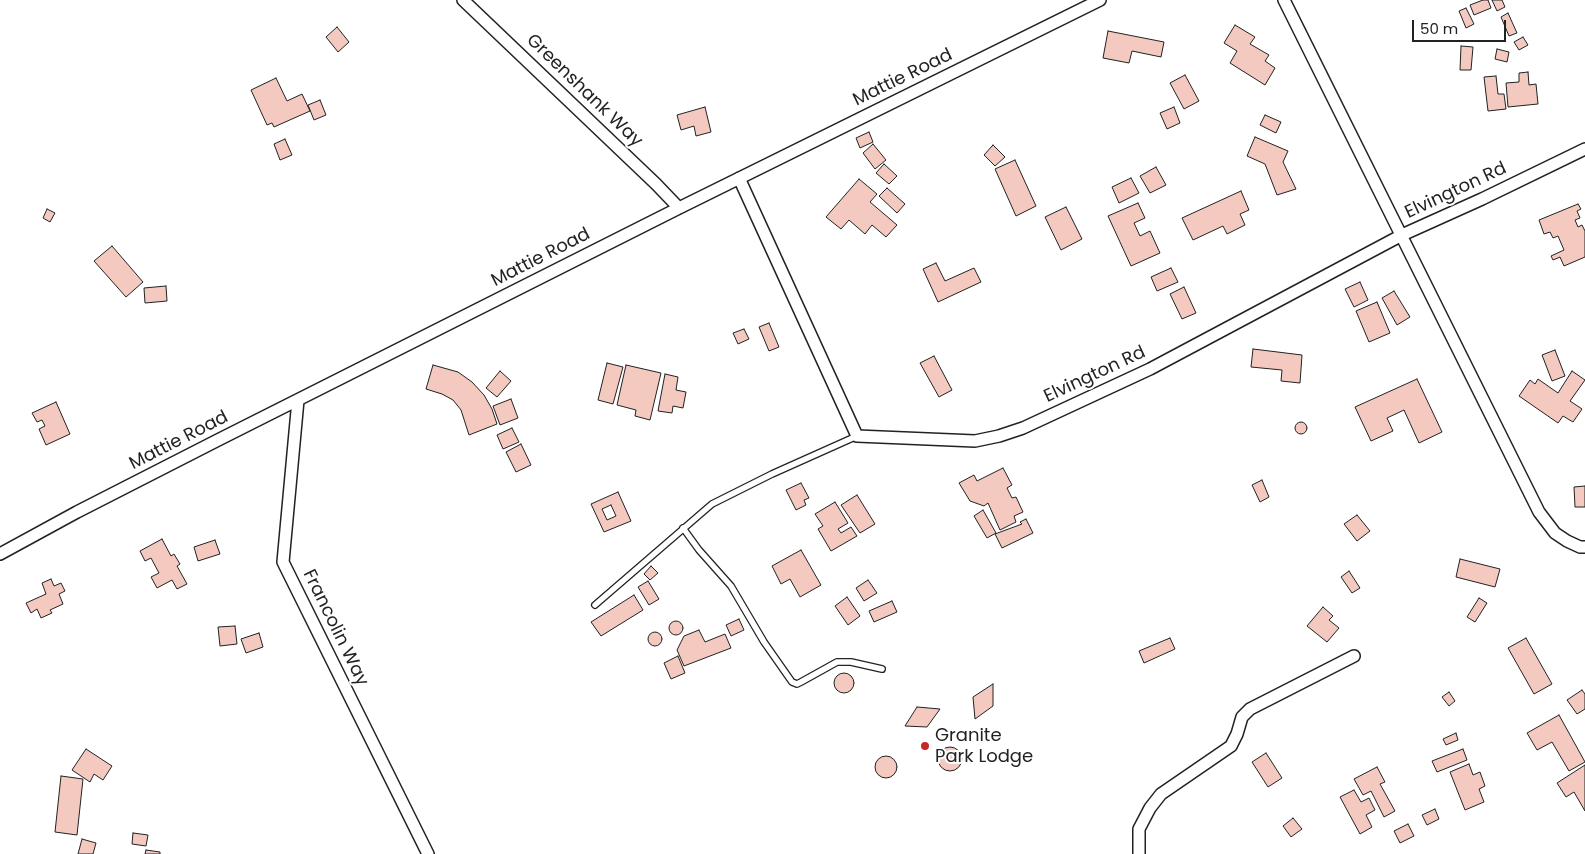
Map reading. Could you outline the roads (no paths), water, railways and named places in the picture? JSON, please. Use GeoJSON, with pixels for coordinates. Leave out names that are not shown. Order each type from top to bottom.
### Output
{"type":"FeatureCollection","features":[{"type":"Feature","properties":{"kind":"street","name":"Greenshank Way"},"geometry":{"type":"LineString","coordinates":[[463,0],[679,208]]}},
{"type":"Feature","properties":{"kind":"street","name":"Mattie Road"},"geometry":{"type":"LineString","coordinates":[[0,554],[77,512],[679,208],[1100,0]]}},
{"type":"Feature","properties":{"kind":"street"},"geometry":{"type":"LineString","coordinates":[[1284,0],[1539,512],[1555,533],[1567,541],[1580,547],[1585,547]]}},
{"type":"Feature","properties":{"kind":"street","name":"Elvington Rd"},"geometry":{"type":"LineString","coordinates":[[857,436],[975,441],[1000,436],[1023,428],[1150,370],[1402,235],[1585,149]]}},
{"type":"Feature","properties":{"kind":"street"},"geometry":{"type":"LineString","coordinates":[[739,178],[857,436]]}},
{"type":"Feature","properties":{"kind":"street","name":"Francolin Way"},"geometry":{"type":"LineString","coordinates":[[298,400],[283,562],[428,854]]}},
{"type":"Feature","properties":{"kind":"street"},"geometry":{"type":"LineString","coordinates":[[1139,854],[1139,829],[1150,808],[1162,794],[1230,746],[1237,734],[1242,717],[1250,709],[1354,656]]}},
{"type":"Feature","properties":{"kind":"lane"},"geometry":{"type":"LineString","coordinates":[[595,605],[712,504],[857,436]]}},
{"type":"Feature","properties":{"kind":"lane"},"geometry":{"type":"LineString","coordinates":[[683,528],[699,550],[731,586],[764,642],[792,682],[796,684],[801,682],[837,662],[851,662],[882,669]]}},
{"type":"Feature","properties":{"kind":"place","name":"Granite Park Lodge"},"geometry":{"type":"Point","coordinates":[925,746]}}]}
